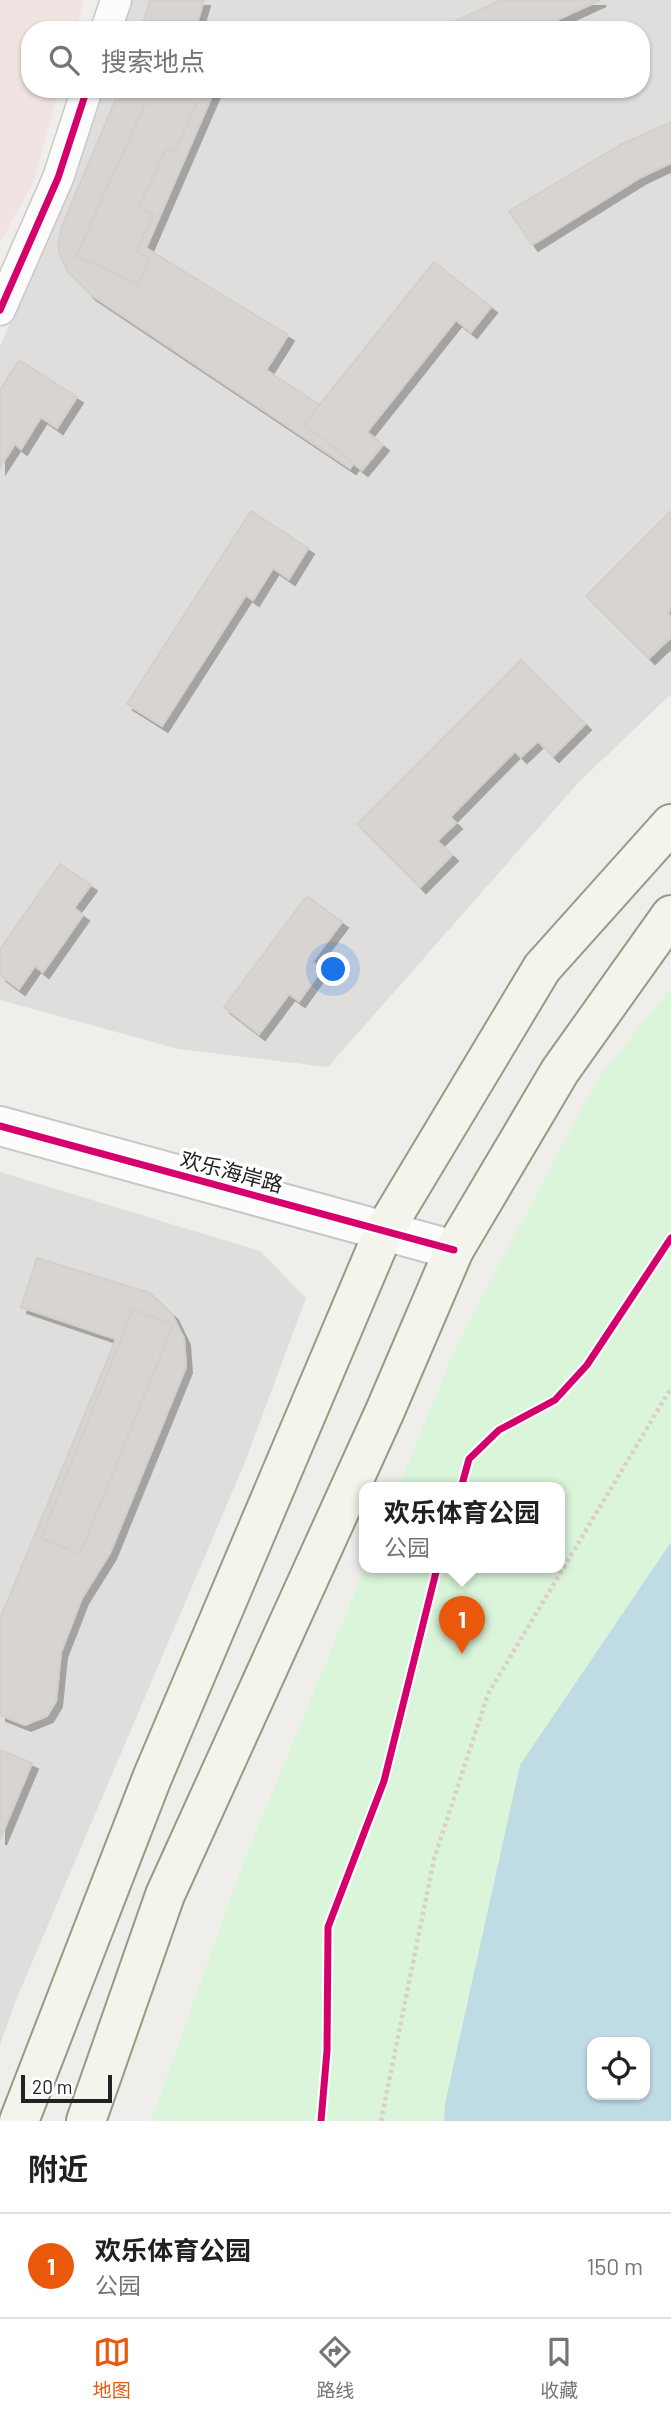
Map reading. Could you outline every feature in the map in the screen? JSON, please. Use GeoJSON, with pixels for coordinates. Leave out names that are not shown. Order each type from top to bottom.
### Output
{"type":"FeatureCollection","features":[{"type":"Feature","properties":{"kind":"main road"},"geometry":{"type":"LineString","coordinates":[[19,2121],[152,1777],[384,1231],[542,968],[671,824]]}},
{"type":"Feature","properties":{"kind":"main road"},"geometry":{"type":"LineString","coordinates":[[86,2121],[165,1895],[379,1423],[454,1250],[560,1071],[671,915]]}},
{"type":"Feature","properties":{"kind":"street"},"geometry":{"type":"LineString","coordinates":[[109,21],[116,0]]}},
{"type":"Feature","properties":{"kind":"street"},"geometry":{"type":"LineString","coordinates":[[0,310],[58,178],[84,98]]}},
{"type":"Feature","properties":{"kind":"street","name":"欢乐海岸路"},"geometry":{"type":"LineString","coordinates":[[0,1126],[454,1250]]}},
{"type":"Feature","properties":{"kind":"path"},"geometry":{"type":"LineString","coordinates":[[565,1565],[671,1388]]}},
{"type":"Feature","properties":{"kind":"path"},"geometry":{"type":"LineString","coordinates":[[381,2121],[434,1859],[488,1694],[560,1573]]}},
{"type":"Feature","properties":{"kind":"shaded area"},"geometry":{"type":"Polygon","coordinates":[[[0,0],[84,0],[78,21],[21,21],[21,98],[57,98],[34,181],[0,243],[0,0]]]}},
{"type":"Feature","properties":{"kind":"shaded area"},"geometry":{"type":"Polygon","coordinates":[[[131,0],[671,0],[671,694],[578,783],[328,1067],[178,1049],[0,1000],[0,346],[67,195],[99,98],[650,98],[650,21],[124,21],[131,0]]]}},
{"type":"Feature","properties":{"kind":"shaded area"},"geometry":{"type":"Polygon","coordinates":[[[0,1172],[260,1251],[306,1298],[245,1462],[16,2000],[0,2045],[0,1172]]]}},
{"type":"Feature","properties":{"kind":"green space"},"geometry":{"type":"Polygon","coordinates":[[[671,988],[671,1542],[520,1765],[445,2104],[444,2121],[151,2121],[243,1863],[363,1573],[565,1573],[565,1482],[400,1482],[457,1344],[597,1080],[671,988]]]}},
{"type":"Feature","properties":{"kind":"water"},"geometry":{"type":"Polygon","coordinates":[[[671,1542],[671,2121],[444,2121],[445,2104],[520,1765],[671,1542]]]}},
{"type":"Feature","properties":{"kind":"building"},"geometry":{"type":"Polygon","coordinates":[[[150,0],[204,0],[198,21],[144,21],[150,0]]]}},
{"type":"Feature","properties":{"kind":"building"},"geometry":{"type":"Polygon","coordinates":[[[501,0],[600,0],[554,21],[456,21],[501,0]]]}},
{"type":"Feature","properties":{"kind":"building"},"geometry":{"type":"Polygon","coordinates":[[[116,98],[211,98],[146,248],[288,335],[266,370],[371,438],[350,468],[90,294],[68,272],[60,255],[58,244],[62,226],[116,98]]]}},
{"type":"Feature","properties":{"kind":"building"},"geometry":{"type":"Polygon","coordinates":[[[148,98],[199,98],[174,153],[166,149],[139,207],[154,214],[136,252],[150,258],[138,284],[76,256],[148,98]]]}},
{"type":"Feature","properties":{"kind":"building"},"geometry":{"type":"Polygon","coordinates":[[[671,122],[671,163],[641,177],[532,245],[509,211],[622,144],[671,122]]]}},
{"type":"Feature","properties":{"kind":"building"},"geometry":{"type":"Polygon","coordinates":[[[434,262],[491,307],[471,332],[456,320],[367,432],[383,445],[362,470],[304,424],[434,262]]]}},
{"type":"Feature","properties":{"kind":"building"},"geometry":{"type":"Polygon","coordinates":[[[19,360],[77,397],[57,428],[41,417],[21,449],[15,444],[0,467],[0,390],[19,360]]]}},
{"type":"Feature","properties":{"kind":"building"},"geometry":{"type":"Polygon","coordinates":[[[251,511],[308,548],[289,579],[273,568],[253,600],[246,595],[162,726],[127,704],[251,511]]]}},
{"type":"Feature","properties":{"kind":"building"},"geometry":{"type":"Polygon","coordinates":[[[671,511],[671,609],[667,613],[671,617],[671,637],[649,658],[586,596],[671,511]]]}},
{"type":"Feature","properties":{"kind":"building"},"geometry":{"type":"Polygon","coordinates":[[[521,660],[585,724],[553,756],[538,741],[521,757],[515,751],[450,817],[456,823],[437,841],[452,855],[420,887],[357,824],[521,660]]]}},
{"type":"Feature","properties":{"kind":"building"},"geometry":{"type":"Polygon","coordinates":[[[60,864],[91,885],[74,908],[83,915],[43,972],[35,966],[19,989],[0,975],[0,949],[60,864]]]}},
{"type":"Feature","properties":{"kind":"building"},"geometry":{"type":"Polygon","coordinates":[[[307,896],[342,922],[312,962],[322,969],[299,1001],[289,994],[259,1034],[224,1007],[307,896]]]}},
{"type":"Feature","properties":{"kind":"building"},"geometry":{"type":"Polygon","coordinates":[[[37,1258],[150,1293],[172,1314],[184,1339],[186,1367],[110,1553],[82,1598],[61,1652],[56,1701],[47,1716],[25,1725],[0,1715],[0,1619],[116,1339],[21,1307],[37,1258]]]}},
{"type":"Feature","properties":{"kind":"building"},"geometry":{"type":"Polygon","coordinates":[[[133,1309],[173,1325],[80,1554],[41,1538],[133,1309]]]}},
{"type":"Feature","properties":{"kind":"building"},"geometry":{"type":"Polygon","coordinates":[[[0,1750],[32,1763],[0,1839],[0,1750]]]}},
{"type":"Feature","properties":{"kind":"cycle path"},"geometry":{"type":"LineString","coordinates":[[0,310],[58,178],[84,98]]}},
{"type":"Feature","properties":{"kind":"cycle path"},"geometry":{"type":"LineString","coordinates":[[0,1126],[454,1250]]}},
{"type":"Feature","properties":{"kind":"cycle path"},"geometry":{"type":"LineString","coordinates":[[463,1482],[469,1459],[499,1430],[555,1400],[587,1365],[671,1238]]}},
{"type":"Feature","properties":{"kind":"cycle path"},"geometry":{"type":"LineString","coordinates":[[321,2121],[327,2051],[328,1927],[384,1781],[436,1573]]}},
{"type":"Feature","properties":{"kind":"place","name":"欢乐体育公园"},"geometry":{"type":"Point","coordinates":[462,1654]}}]}
